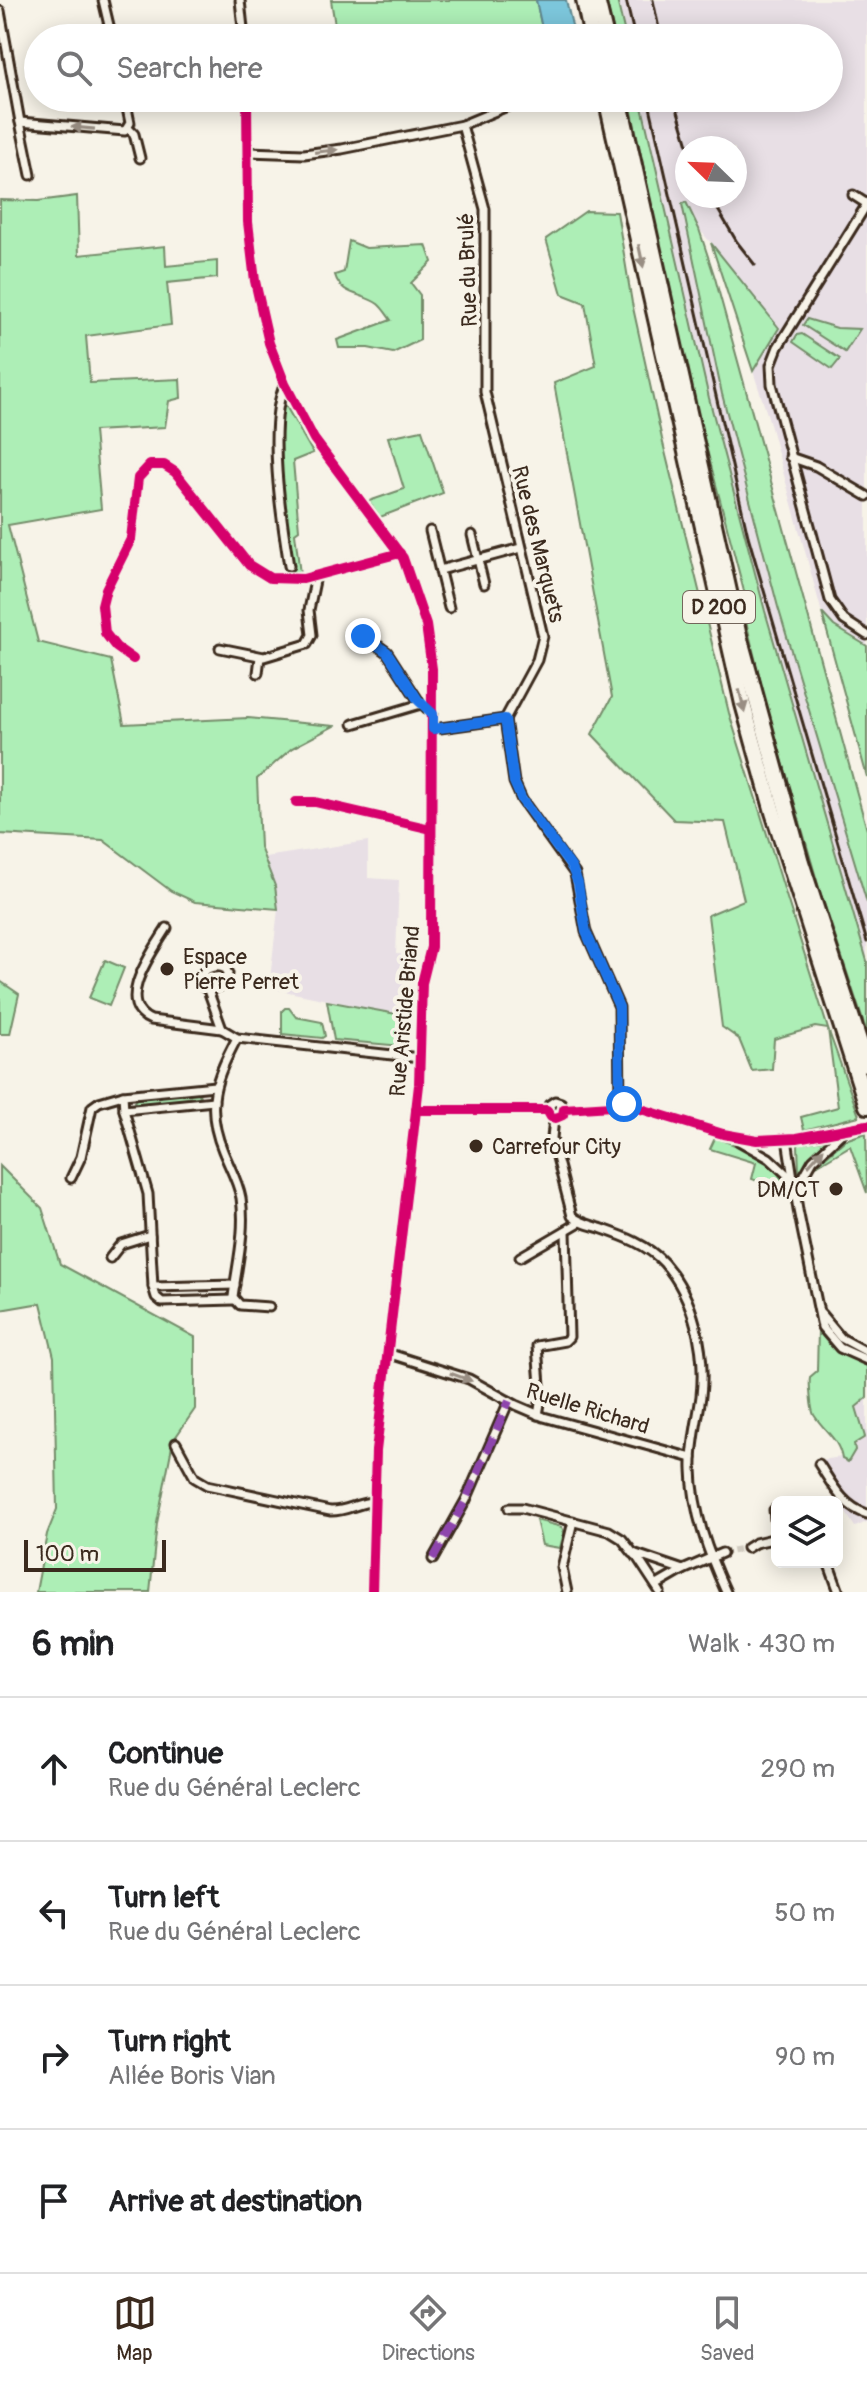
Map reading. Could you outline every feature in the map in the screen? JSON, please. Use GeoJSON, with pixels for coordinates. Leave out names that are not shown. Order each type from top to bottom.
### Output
{"type":"FeatureCollection","features":[{"type":"Feature","properties":{"kind":"highway"},"geometry":{"type":"LineString","coordinates":[[584,0],[589,24]]}},
{"type":"Feature","properties":{"kind":"highway"},"geometry":{"type":"LineString","coordinates":[[597,0],[603,24]]}},
{"type":"Feature","properties":{"kind":"highway","name":"D 200"},"geometry":{"type":"LineString","coordinates":[[609,112],[743,704],[773,812],[867,1106]]}},
{"type":"Feature","properties":{"kind":"highway","name":"D 200"},"geometry":{"type":"LineString","coordinates":[[622,112],[742,647],[801,862],[867,1065]]}},
{"type":"Feature","properties":{"kind":"street"},"geometry":{"type":"LineString","coordinates":[[103,0],[109,24]]}},
{"type":"Feature","properties":{"kind":"street"},"geometry":{"type":"LineString","coordinates":[[240,0],[243,24]]}},
{"type":"Feature","properties":{"kind":"street"},"geometry":{"type":"LineString","coordinates":[[0,11],[31,175]]}},
{"type":"Feature","properties":{"kind":"street"},"geometry":{"type":"LineString","coordinates":[[128,112],[129,129]]}},
{"type":"Feature","properties":{"kind":"street","name":"Rue Aristide Briand"},"geometry":{"type":"LineString","coordinates":[[247,112],[246,202],[254,273],[267,336],[285,384],[311,433],[400,553],[428,633],[433,714],[431,947],[422,983],[416,1110],[376,1451],[372,1592]]}},
{"type":"Feature","properties":{"kind":"street"},"geometry":{"type":"LineString","coordinates":[[248,152],[326,152],[462,125],[493,112]]}},
{"type":"Feature","properties":{"kind":"street"},"geometry":{"type":"LineString","coordinates":[[20,122],[129,129]]}},
{"type":"Feature","properties":{"kind":"street","name":"Rue du Brulé"},"geometry":{"type":"LineString","coordinates":[[462,125],[485,209],[485,380],[490,417]]}},
{"type":"Feature","properties":{"kind":"street"},"geometry":{"type":"LineString","coordinates":[[129,129],[134,134],[140,158]]}},
{"type":"Feature","properties":{"kind":"street"},"geometry":{"type":"LineString","coordinates":[[853,195],[867,204],[778,347],[772,361],[772,384],[830,600],[844,620],[867,635]]}},
{"type":"Feature","properties":{"kind":"street"},"geometry":{"type":"LineString","coordinates":[[285,384],[279,400],[277,441],[282,519],[289,566]]}},
{"type":"Feature","properties":{"kind":"street","name":"Rue des Marquets"},"geometry":{"type":"LineString","coordinates":[[490,417],[543,641],[537,660],[505,719]]}},
{"type":"Feature","properties":{"kind":"street"},"geometry":{"type":"LineString","coordinates":[[790,457],[816,466],[867,496]]}},
{"type":"Feature","properties":{"kind":"street"},"geometry":{"type":"LineString","coordinates":[[133,659],[116,647],[104,628],[103,599],[131,539],[138,478],[144,469],[154,464],[164,465],[175,472],[245,561],[257,571],[280,580],[299,580],[400,553]]}},
{"type":"Feature","properties":{"kind":"street"},"geometry":{"type":"LineString","coordinates":[[430,531],[449,608]]}},
{"type":"Feature","properties":{"kind":"street"},"geometry":{"type":"LineString","coordinates":[[472,535],[484,584]]}},
{"type":"Feature","properties":{"kind":"street"},"geometry":{"type":"LineString","coordinates":[[440,570],[521,548]]}},
{"type":"Feature","properties":{"kind":"street"},"geometry":{"type":"LineString","coordinates":[[220,648],[260,657],[303,647],[312,635],[309,610],[316,576]]}},
{"type":"Feature","properties":{"kind":"street"},"geometry":{"type":"LineString","coordinates":[[355,629],[387,652],[421,704],[433,714]]}},
{"type":"Feature","properties":{"kind":"street"},"geometry":{"type":"LineString","coordinates":[[258,673],[260,657]]}},
{"type":"Feature","properties":{"kind":"street"},"geometry":{"type":"LineString","coordinates":[[353,724],[421,704]]}},
{"type":"Feature","properties":{"kind":"street"},"geometry":{"type":"LineString","coordinates":[[433,729],[505,719],[514,782],[522,800],[572,868],[578,883],[586,932],[619,1007],[620,1104]]}},
{"type":"Feature","properties":{"kind":"street"},"geometry":{"type":"LineString","coordinates":[[296,802],[315,802],[431,829]]}},
{"type":"Feature","properties":{"kind":"street"},"geometry":{"type":"LineString","coordinates":[[167,928],[134,995],[136,1009],[141,1016],[222,1029],[237,1038],[420,1058]]}},
{"type":"Feature","properties":{"kind":"street"},"geometry":{"type":"LineString","coordinates":[[208,990],[222,1029]]}},
{"type":"Feature","properties":{"kind":"street"},"geometry":{"type":"LineString","coordinates":[[234,1300],[241,1200],[221,1145],[214,1101],[215,1086],[237,1038]]}},
{"type":"Feature","properties":{"kind":"street"},"geometry":{"type":"LineString","coordinates":[[71,1178],[81,1157],[92,1107],[99,1102],[123,1095],[215,1086]]}},
{"type":"Feature","properties":{"kind":"street"},"geometry":{"type":"LineString","coordinates":[[123,1095],[124,1110],[146,1181],[156,1297],[162,1302],[234,1300],[240,1305],[269,1307]]}},
{"type":"Feature","properties":{"kind":"street"},"geometry":{"type":"LineString","coordinates":[[124,1110],[214,1101]]}},
{"type":"Feature","properties":{"kind":"street"},"geometry":{"type":"LineString","coordinates":[[547,1110],[555,1101],[562,1104],[564,1109],[561,1116],[554,1118]]}},
{"type":"Feature","properties":{"kind":"street"},"geometry":{"type":"LineString","coordinates":[[564,1109],[620,1104],[730,1136],[757,1140],[787,1139],[867,1125]]}},
{"type":"Feature","properties":{"kind":"street"},"geometry":{"type":"LineString","coordinates":[[416,1110],[547,1110],[554,1118],[552,1138],[572,1216],[650,1250],[668,1268],[682,1290],[696,1329],[703,1368],[692,1458],[696,1508],[726,1592]]}},
{"type":"Feature","properties":{"kind":"street"},"geometry":{"type":"LineString","coordinates":[[795,1192],[804,1172],[817,1155],[846,1130]]}},
{"type":"Feature","properties":{"kind":"street"},"geometry":{"type":"LineString","coordinates":[[730,1136],[769,1158],[793,1180]]}},
{"type":"Feature","properties":{"kind":"street"},"geometry":{"type":"LineString","coordinates":[[787,1139],[822,1327],[831,1340],[850,1354],[867,1360]]}},
{"type":"Feature","properties":{"kind":"street"},"geometry":{"type":"LineString","coordinates":[[520,1257],[580,1222]]}},
{"type":"Feature","properties":{"kind":"street"},"geometry":{"type":"LineString","coordinates":[[538,1415],[541,1398],[537,1346],[565,1341],[569,1337],[566,1231]]}},
{"type":"Feature","properties":{"kind":"street"},"geometry":{"type":"LineString","coordinates":[[110,1258],[121,1244],[150,1235]]}},
{"type":"Feature","properties":{"kind":"street"},"geometry":{"type":"LineString","coordinates":[[153,1287],[235,1285]]}},
{"type":"Feature","properties":{"kind":"street"},"geometry":{"type":"LineString","coordinates":[[820,1312],[841,1338],[867,1352]]}},
{"type":"Feature","properties":{"kind":"street","name":"Ruelle Richard"},"geometry":{"type":"LineString","coordinates":[[387,1353],[476,1382],[538,1415],[692,1458]]}},
{"type":"Feature","properties":{"kind":"street"},"geometry":{"type":"LineString","coordinates":[[433,1559],[466,1500],[509,1401]]}},
{"type":"Feature","properties":{"kind":"street"},"geometry":{"type":"LineString","coordinates":[[176,1443],[195,1478],[214,1487],[330,1511],[344,1511],[363,1502],[374,1502]]}},
{"type":"Feature","properties":{"kind":"street"},"geometry":{"type":"LineString","coordinates":[[819,1464],[842,1498],[867,1514]]}},
{"type":"Feature","properties":{"kind":"street"},"geometry":{"type":"LineString","coordinates":[[509,1508],[522,1508],[614,1533],[659,1589],[683,1570],[722,1553]]}},
{"type":"Feature","properties":{"kind":"street"},"geometry":{"type":"LineString","coordinates":[[567,1592],[562,1562],[573,1521]]}},
{"type":"Feature","properties":{"kind":"street"},"geometry":{"type":"LineString","coordinates":[[747,1548],[771,1539]]}},
{"type":"Feature","properties":{"kind":"street"},"geometry":{"type":"LineString","coordinates":[[633,1553],[683,1570]]}},
{"type":"Feature","properties":{"kind":"street"},"geometry":{"type":"LineString","coordinates":[[830,1568],[839,1592]]}},
{"type":"Feature","properties":{"kind":"shaded area"},"geometry":{"type":"Polygon","coordinates":[[[617,0],[867,0],[867,646],[834,626],[822,613],[768,417],[711,243],[699,229],[689,208],[747,208],[747,136],[675,136],[675,208],[687,208],[722,394],[778,607],[867,903],[867,962],[765,611],[709,398],[643,112],[843,112],[843,24],[623,24],[617,0]]]}},
{"type":"Feature","properties":{"kind":"shaded area"},"geometry":{"type":"Polygon","coordinates":[[[368,841],[368,878],[399,880],[396,954],[411,955],[406,1016],[269,988],[278,909],[275,887],[265,857],[368,841]]]}},
{"type":"Feature","properties":{"kind":"shaded area"},"geometry":{"type":"Polygon","coordinates":[[[867,1398],[867,1522],[855,1527],[843,1508],[843,1496],[835,1496],[813,1461],[842,1459],[854,1444],[856,1406],[867,1398]]]}},
{"type":"Feature","properties":{"kind":"green space"},"geometry":{"type":"Polygon","coordinates":[[[331,0],[536,0],[541,24],[335,24],[331,0]]]}},
{"type":"Feature","properties":{"kind":"green space"},"geometry":{"type":"Polygon","coordinates":[[[606,0],[617,0],[623,24],[612,24],[606,0]]]}},
{"type":"Feature","properties":{"kind":"green space"},"geometry":{"type":"Polygon","coordinates":[[[632,112],[643,112],[709,398],[765,611],[867,961],[867,1033],[819,888],[765,700],[743,609],[746,599],[687,374],[632,112]]]}},
{"type":"Feature","properties":{"kind":"green space"},"geometry":{"type":"Polygon","coordinates":[[[77,196],[79,255],[165,246],[166,266],[217,261],[217,278],[167,283],[171,325],[86,336],[90,383],[180,379],[181,398],[169,401],[165,427],[94,431],[101,509],[8,525],[38,642],[111,660],[124,724],[248,718],[334,726],[292,748],[257,779],[260,847],[275,886],[278,909],[195,902],[171,891],[103,840],[0,834],[0,200],[38,201],[77,196]]]}},
{"type":"Feature","properties":{"kind":"green space"},"geometry":{"type":"Polygon","coordinates":[[[683,208],[689,208],[699,229],[715,278],[867,830],[867,903],[778,607],[722,394],[683,208]]]}},
{"type":"Feature","properties":{"kind":"green space"},"geometry":{"type":"Polygon","coordinates":[[[586,211],[617,212],[632,303],[662,439],[729,713],[828,1029],[815,1027],[774,1039],[772,1069],[752,1071],[739,1039],[722,1027],[708,915],[744,900],[725,822],[674,820],[592,734],[612,697],[554,383],[596,366],[585,303],[562,294],[546,239],[586,211]]]}},
{"type":"Feature","properties":{"kind":"green space"},"geometry":{"type":"Polygon","coordinates":[[[349,241],[366,248],[426,245],[432,262],[411,283],[420,295],[420,340],[393,353],[368,348],[339,348],[337,340],[391,320],[378,304],[347,291],[338,282],[335,275],[344,272],[349,241]]]}},
{"type":"Feature","properties":{"kind":"green space"},"geometry":{"type":"Polygon","coordinates":[[[711,243],[779,328],[753,371],[711,243]]]}},
{"type":"Feature","properties":{"kind":"green space"},"geometry":{"type":"Polygon","coordinates":[[[807,319],[837,328],[860,329],[845,352],[803,325],[807,319]]]}},
{"type":"Feature","properties":{"kind":"green space"},"geometry":{"type":"Polygon","coordinates":[[[802,334],[840,359],[832,369],[793,342],[797,335],[802,334]]]}},
{"type":"Feature","properties":{"kind":"green space"},"geometry":{"type":"Polygon","coordinates":[[[283,401],[313,453],[293,461],[299,530],[295,533],[300,574],[293,574],[284,510],[281,466],[283,401]]]}},
{"type":"Feature","properties":{"kind":"green space"},"geometry":{"type":"Polygon","coordinates":[[[422,430],[443,493],[380,517],[369,501],[404,489],[388,437],[422,430]]]}},
{"type":"Feature","properties":{"kind":"green space"},"geometry":{"type":"Polygon","coordinates":[[[822,613],[834,626],[867,646],[867,777],[822,613]]]}},
{"type":"Feature","properties":{"kind":"green space"},"geometry":{"type":"Polygon","coordinates":[[[105,960],[124,968],[109,1006],[89,998],[105,960]]]}},
{"type":"Feature","properties":{"kind":"green space"},"geometry":{"type":"Polygon","coordinates":[[[0,981],[19,994],[10,1034],[0,1034],[0,981]]]}},
{"type":"Feature","properties":{"kind":"green space"},"geometry":{"type":"Polygon","coordinates":[[[327,1001],[407,1016],[402,1046],[334,1040],[327,1001]]]}},
{"type":"Feature","properties":{"kind":"green space"},"geometry":{"type":"Polygon","coordinates":[[[289,1008],[296,1017],[322,1022],[325,1036],[282,1034],[282,1011],[289,1008]]]}},
{"type":"Feature","properties":{"kind":"green space"},"geometry":{"type":"Polygon","coordinates":[[[828,1029],[859,1116],[804,1130],[801,1117],[838,1107],[828,1029]]]}},
{"type":"Feature","properties":{"kind":"green space"},"geometry":{"type":"Polygon","coordinates":[[[198,1092],[200,1096],[197,1099],[138,1105],[134,1102],[137,1098],[198,1092]]]}},
{"type":"Feature","properties":{"kind":"green space"},"geometry":{"type":"Polygon","coordinates":[[[866,1133],[867,1193],[850,1146],[813,1168],[845,1140],[866,1133]]]}},
{"type":"Feature","properties":{"kind":"green space"},"geometry":{"type":"Polygon","coordinates":[[[715,1138],[749,1151],[769,1164],[788,1193],[752,1179],[756,1163],[710,1149],[715,1138]]]}},
{"type":"Feature","properties":{"kind":"green space"},"geometry":{"type":"Polygon","coordinates":[[[829,1139],[799,1173],[798,1144],[829,1139]]]}},
{"type":"Feature","properties":{"kind":"green space"},"geometry":{"type":"Polygon","coordinates":[[[0,1166],[42,1208],[60,1264],[195,1337],[195,1409],[173,1441],[157,1523],[150,1592],[36,1592],[47,1534],[57,1509],[54,1357],[41,1303],[0,1310],[0,1166]]]}},
{"type":"Feature","properties":{"kind":"green space"},"geometry":{"type":"Polygon","coordinates":[[[818,1330],[839,1352],[867,1364],[867,1398],[856,1407],[865,1437],[854,1444],[855,1450],[848,1462],[842,1459],[835,1441],[813,1412],[810,1377],[817,1371],[818,1330]]]}},
{"type":"Feature","properties":{"kind":"green space"},"geometry":{"type":"Polygon","coordinates":[[[536,1520],[562,1527],[564,1533],[560,1548],[542,1545],[536,1520]]]}},
{"type":"Feature","properties":{"kind":"water"},"geometry":{"type":"Polygon","coordinates":[[[536,0],[566,0],[572,24],[541,24],[536,0]]]}},
{"type":"Feature","properties":{"kind":"tunnel"},"geometry":{"type":"LineString","coordinates":[[722,1553],[747,1548]]}},
{"type":"Feature","properties":{"kind":"railway"},"geometry":{"type":"LineString","coordinates":[[626,0],[632,24]]}},
{"type":"Feature","properties":{"kind":"railway"},"geometry":{"type":"LineString","coordinates":[[653,0],[658,24]]}},
{"type":"Feature","properties":{"kind":"railway"},"geometry":{"type":"LineString","coordinates":[[651,112],[748,536],[867,942]]}},
{"type":"Feature","properties":{"kind":"railway"},"geometry":{"type":"LineString","coordinates":[[678,112],[685,136]]}},
{"type":"Feature","properties":{"kind":"railway"},"geometry":{"type":"LineString","coordinates":[[717,208],[755,265]]}},
{"type":"Feature","properties":{"kind":"marked path"},"geometry":{"type":"LineString","coordinates":[[433,1559],[466,1500],[509,1401]]}},
{"type":"Feature","properties":{"kind":"cycle path"},"geometry":{"type":"LineString","coordinates":[[247,112],[248,222],[255,281],[269,343],[285,384],[314,439],[403,558],[426,625],[432,669],[431,947],[422,983],[419,1085],[376,1451],[372,1592]]}},
{"type":"Feature","properties":{"kind":"cycle path"},"geometry":{"type":"LineString","coordinates":[[133,659],[116,647],[105,633],[102,605],[106,589],[131,539],[138,478],[150,465],[164,465],[175,472],[249,565],[270,578],[303,579],[400,553]]}},
{"type":"Feature","properties":{"kind":"cycle path"},"geometry":{"type":"LineString","coordinates":[[296,802],[315,802],[431,829]]}},
{"type":"Feature","properties":{"kind":"cycle path"},"geometry":{"type":"LineString","coordinates":[[416,1110],[547,1110],[551,1117],[556,1118],[563,1115],[564,1109],[628,1105],[723,1134],[757,1140],[797,1138],[867,1125]]}},
{"type":"Feature","properties":{"kind":"place","name":"Espace Pierre Perret"},"geometry":{"type":"Point","coordinates":[167,969]}},
{"type":"Feature","properties":{"kind":"place","name":"Carrefour City"},"geometry":{"type":"Point","coordinates":[476,1146]}},
{"type":"Feature","properties":{"kind":"place","name":"DM/CT"},"geometry":{"type":"Point","coordinates":[836,1189]}},
{"type":"Feature","properties":{"kind":"route"},"geometry":{"type":"LineString","coordinates":[[363,636],[387,652],[418,700],[433,714],[433,729],[505,719],[514,782],[522,800],[577,878],[586,932],[619,1007],[620,1104],[624,1104]]}}]}
